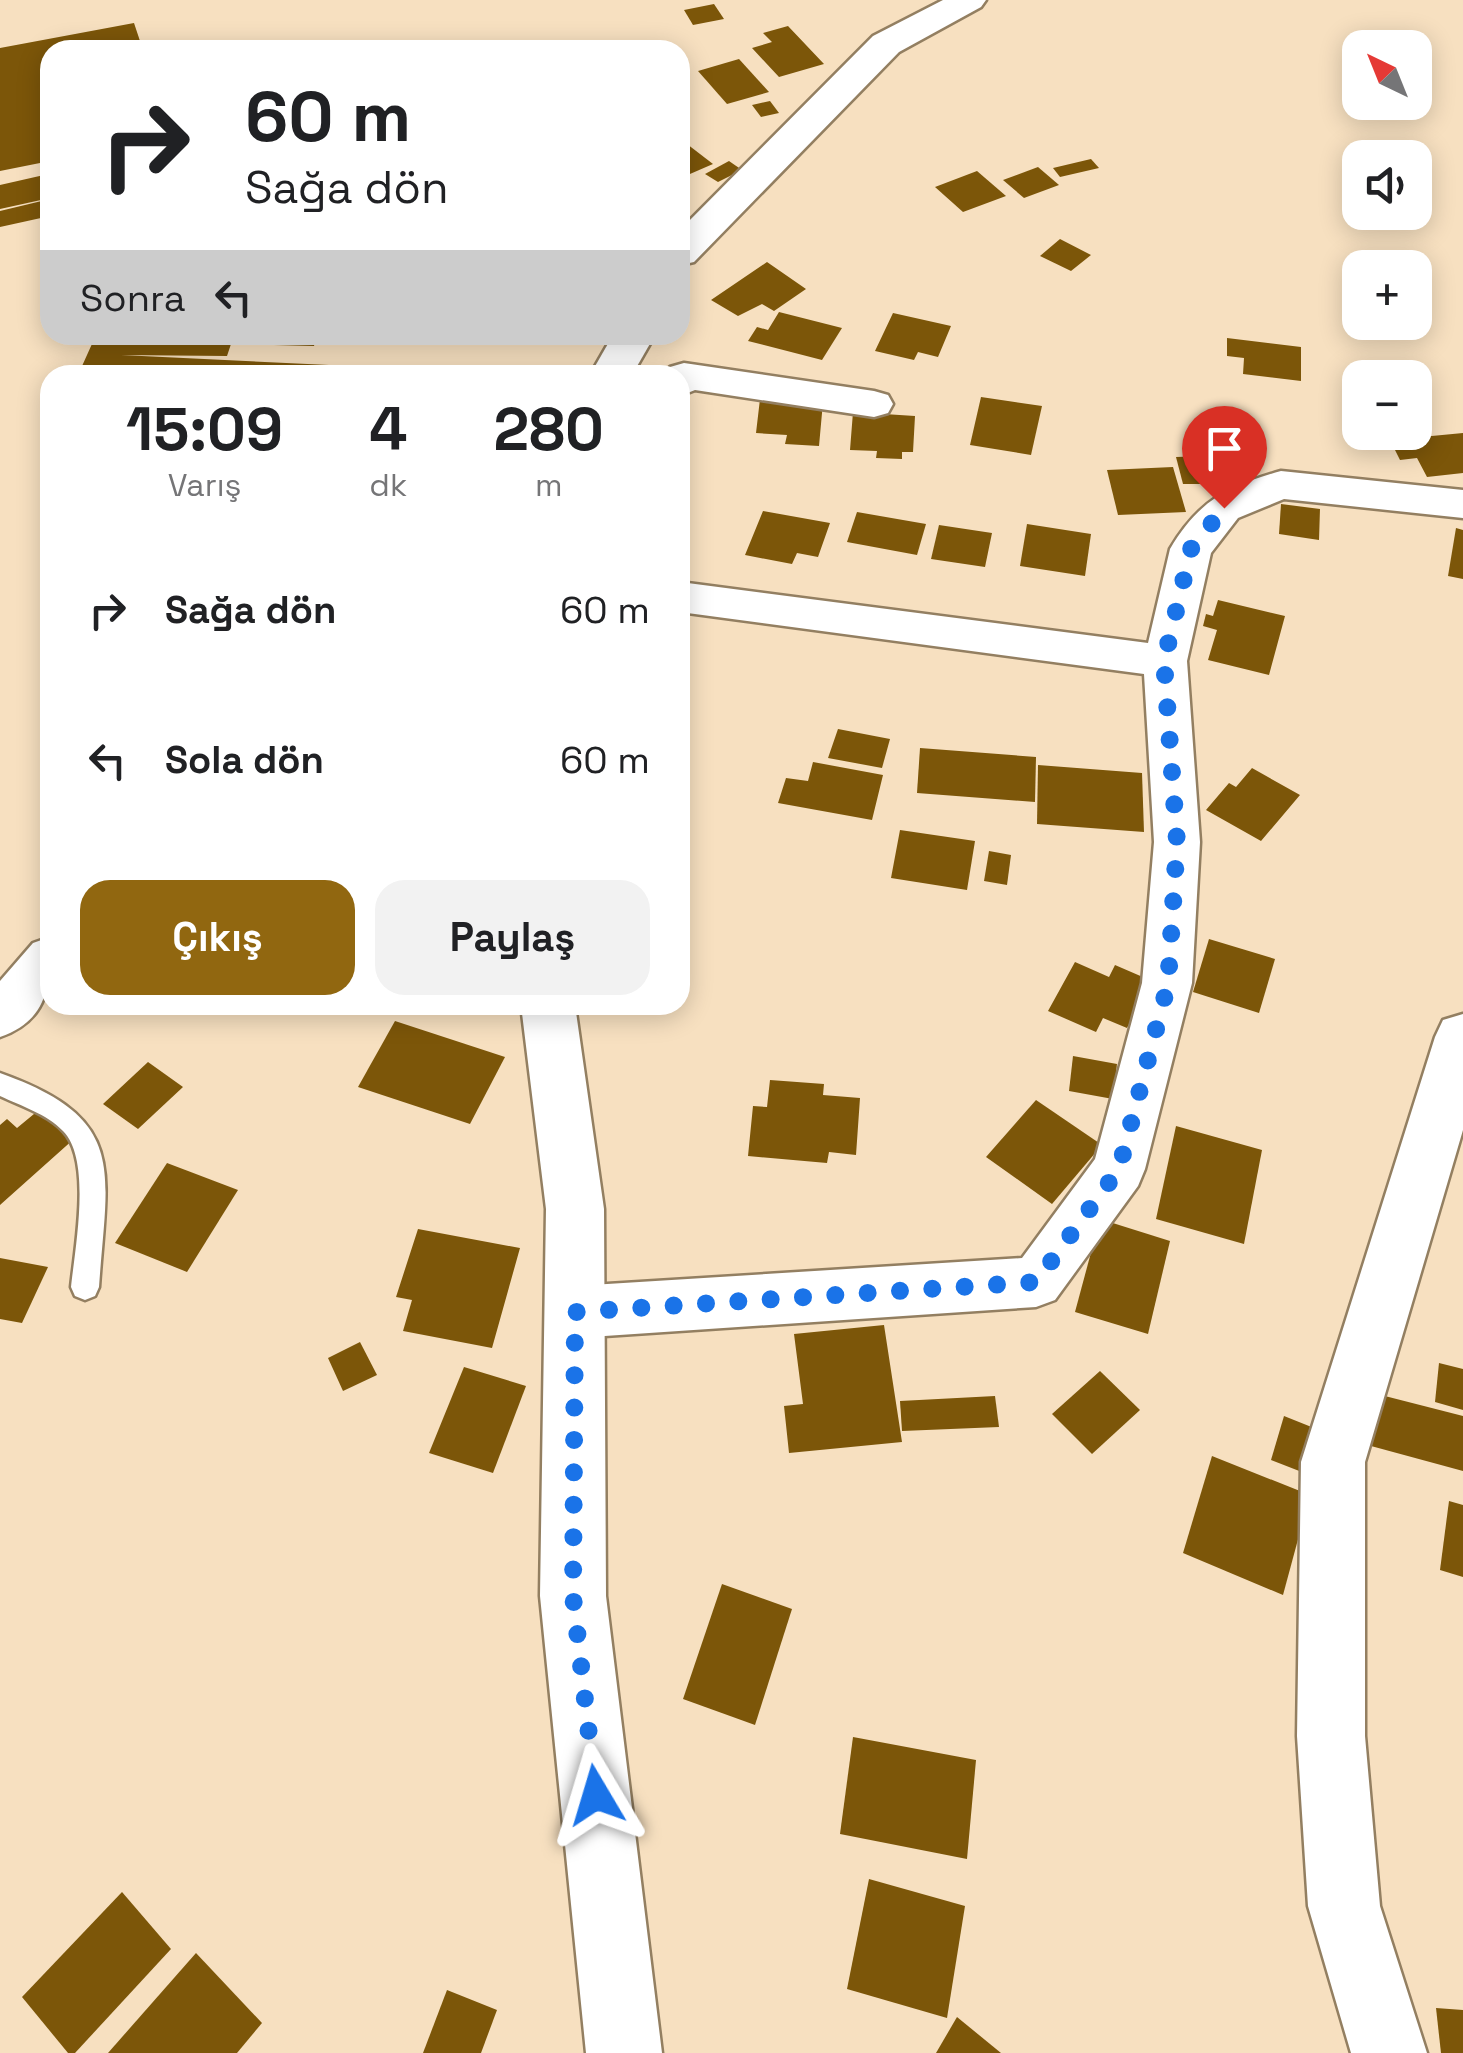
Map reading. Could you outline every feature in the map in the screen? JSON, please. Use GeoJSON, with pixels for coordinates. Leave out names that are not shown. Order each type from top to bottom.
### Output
{"type":"FeatureCollection","features":[{"type":"Feature","properties":{"kind":"street"},"geometry":{"type":"LineString","coordinates":[[690,243],[886,44],[969,0]]}},
{"type":"Feature","properties":{"kind":"street"},"geometry":{"type":"LineString","coordinates":[[690,377],[874,404]]}},
{"type":"Feature","properties":{"kind":"street"},"geometry":{"type":"LineString","coordinates":[[575,1312],[1036,1282],[1119,1169],[1168,984],[1177,842],[1164,661],[1191,549],[1224,508],[1281,485],[1463,504]]}},
{"type":"Feature","properties":{"kind":"street"},"geometry":{"type":"LineString","coordinates":[[690,598],[1164,661]]}},
{"type":"Feature","properties":{"kind":"street"},"geometry":{"type":"LineString","coordinates":[[0,1016],[40,968]]}},
{"type":"Feature","properties":{"kind":"street"},"geometry":{"type":"LineString","coordinates":[[549,1015],[574,1209],[573,1596],[624,2053]]}},
{"type":"Feature","properties":{"kind":"street"},"geometry":{"type":"LineString","coordinates":[[1388,2053],[1344,1906],[1331,1736],[1333,1462],[1463,1037]]}},
{"type":"Feature","properties":{"kind":"lane"},"geometry":{"type":"LineString","coordinates":[[0,1084],[72,1121],[88,1142],[91,1178],[84,1287]]}},
{"type":"Feature","properties":{"kind":"building"},"geometry":{"type":"Polygon","coordinates":[[[714,4],[724,19],[693,25],[684,10],[714,4]]]}},
{"type":"Feature","properties":{"kind":"building"},"geometry":{"type":"Polygon","coordinates":[[[134,23],[140,40],[43,40],[134,23]]]}},
{"type":"Feature","properties":{"kind":"building"},"geometry":{"type":"Polygon","coordinates":[[[788,26],[824,64],[779,77],[752,48],[772,42],[763,33],[788,26]]]}},
{"type":"Feature","properties":{"kind":"building"},"geometry":{"type":"Polygon","coordinates":[[[40,41],[40,163],[0,171],[0,48],[40,41]]]}},
{"type":"Feature","properties":{"kind":"building"},"geometry":{"type":"Polygon","coordinates":[[[739,59],[769,92],[727,104],[698,71],[739,59]]]}},
{"type":"Feature","properties":{"kind":"building"},"geometry":{"type":"Polygon","coordinates":[[[770,101],[779,113],[761,117],[752,105],[770,101]]]}},
{"type":"Feature","properties":{"kind":"building"},"geometry":{"type":"Polygon","coordinates":[[[690,146],[713,164],[690,174],[690,146]]]}},
{"type":"Feature","properties":{"kind":"building"},"geometry":{"type":"Polygon","coordinates":[[[1091,159],[1099,168],[1060,177],[1053,168],[1091,159]]]}},
{"type":"Feature","properties":{"kind":"building"},"geometry":{"type":"Polygon","coordinates":[[[729,161],[742,170],[718,182],[705,174],[729,161]]]}},
{"type":"Feature","properties":{"kind":"building"},"geometry":{"type":"Polygon","coordinates":[[[1038,167],[1059,185],[1024,198],[1003,180],[1038,167]]]}},
{"type":"Feature","properties":{"kind":"building"},"geometry":{"type":"Polygon","coordinates":[[[977,171],[1006,196],[963,212],[935,187],[977,171]]]}},
{"type":"Feature","properties":{"kind":"building"},"geometry":{"type":"Polygon","coordinates":[[[40,176],[40,200],[0,209],[0,185],[40,176]]]}},
{"type":"Feature","properties":{"kind":"building"},"geometry":{"type":"Polygon","coordinates":[[[40,201],[40,218],[0,227],[0,211],[40,201]]]}},
{"type":"Feature","properties":{"kind":"building"},"geometry":{"type":"Polygon","coordinates":[[[1060,239],[1091,255],[1071,271],[1040,256],[1060,239]]]}},
{"type":"Feature","properties":{"kind":"building"},"geometry":{"type":"Polygon","coordinates":[[[767,262],[806,289],[774,311],[762,304],[738,316],[711,300],[767,262]]]}},
{"type":"Feature","properties":{"kind":"building"},"geometry":{"type":"Polygon","coordinates":[[[779,312],[842,328],[822,360],[748,341],[757,327],[768,330],[779,312]]]}},
{"type":"Feature","properties":{"kind":"building"},"geometry":{"type":"Polygon","coordinates":[[[893,313],[951,326],[938,357],[918,352],[914,360],[875,351],[893,313]]]}},
{"type":"Feature","properties":{"kind":"building"},"geometry":{"type":"Polygon","coordinates":[[[1227,338],[1301,347],[1301,381],[1243,374],[1244,358],[1227,356],[1227,338]]]}},
{"type":"Feature","properties":{"kind":"building"},"geometry":{"type":"Polygon","coordinates":[[[92,345],[231,345],[227,356],[121,355],[329,365],[82,365],[92,345]]]}},
{"type":"Feature","properties":{"kind":"building"},"geometry":{"type":"Polygon","coordinates":[[[981,397],[1042,406],[1031,455],[970,445],[981,397]]]}},
{"type":"Feature","properties":{"kind":"building"},"geometry":{"type":"Polygon","coordinates":[[[760,399],[823,402],[819,446],[785,444],[787,435],[756,433],[760,399]]]}},
{"type":"Feature","properties":{"kind":"building"},"geometry":{"type":"Polygon","coordinates":[[[853,412],[915,416],[913,452],[902,452],[902,459],[876,458],[877,451],[850,450],[853,412]]]}},
{"type":"Feature","properties":{"kind":"building"},"geometry":{"type":"Polygon","coordinates":[[[1463,433],[1463,473],[1427,477],[1417,458],[1400,460],[1395,450],[1432,450],[1432,436],[1463,433]]]}},
{"type":"Feature","properties":{"kind":"building"},"geometry":{"type":"Polygon","coordinates":[[[1205,456],[1211,484],[1183,484],[1176,457],[1205,456]]]}},
{"type":"Feature","properties":{"kind":"building"},"geometry":{"type":"Polygon","coordinates":[[[1173,467],[1186,512],[1118,515],[1107,470],[1173,467]]]}},
{"type":"Feature","properties":{"kind":"building"},"geometry":{"type":"Polygon","coordinates":[[[1281,504],[1320,509],[1319,540],[1279,534],[1281,504]]]}},
{"type":"Feature","properties":{"kind":"building"},"geometry":{"type":"Polygon","coordinates":[[[763,511],[830,523],[818,557],[797,553],[792,564],[745,555],[763,511]]]}},
{"type":"Feature","properties":{"kind":"building"},"geometry":{"type":"Polygon","coordinates":[[[857,512],[926,524],[917,555],[847,542],[857,512]]]}},
{"type":"Feature","properties":{"kind":"building"},"geometry":{"type":"Polygon","coordinates":[[[1027,524],[1091,534],[1085,576],[1020,566],[1027,524]]]}},
{"type":"Feature","properties":{"kind":"building"},"geometry":{"type":"Polygon","coordinates":[[[939,525],[992,533],[985,567],[931,559],[939,525]]]}},
{"type":"Feature","properties":{"kind":"building"},"geometry":{"type":"Polygon","coordinates":[[[1456,528],[1463,530],[1463,579],[1448,576],[1456,528]]]}},
{"type":"Feature","properties":{"kind":"building"},"geometry":{"type":"Polygon","coordinates":[[[1218,600],[1285,616],[1269,675],[1208,660],[1217,630],[1203,626],[1206,614],[1213,616],[1218,600]]]}},
{"type":"Feature","properties":{"kind":"building"},"geometry":{"type":"Polygon","coordinates":[[[838,729],[890,739],[882,768],[828,758],[838,729]]]}},
{"type":"Feature","properties":{"kind":"building"},"geometry":{"type":"Polygon","coordinates":[[[920,748],[1036,757],[1035,802],[917,793],[920,748]]]}},
{"type":"Feature","properties":{"kind":"building"},"geometry":{"type":"Polygon","coordinates":[[[813,762],[883,775],[872,820],[778,803],[786,778],[808,781],[813,762]]]}},
{"type":"Feature","properties":{"kind":"building"},"geometry":{"type":"Polygon","coordinates":[[[1038,765],[1142,773],[1144,832],[1037,824],[1038,765]]]}},
{"type":"Feature","properties":{"kind":"building"},"geometry":{"type":"Polygon","coordinates":[[[1252,768],[1300,795],[1261,841],[1206,810],[1229,783],[1236,787],[1252,768]]]}},
{"type":"Feature","properties":{"kind":"building"},"geometry":{"type":"Polygon","coordinates":[[[900,830],[975,841],[967,890],[891,878],[900,830]]]}},
{"type":"Feature","properties":{"kind":"building"},"geometry":{"type":"Polygon","coordinates":[[[989,851],[1011,855],[1007,885],[984,881],[989,851]]]}},
{"type":"Feature","properties":{"kind":"building"},"geometry":{"type":"Polygon","coordinates":[[[1209,939],[1275,959],[1259,1013],[1193,992],[1209,939]]]}},
{"type":"Feature","properties":{"kind":"building"},"geometry":{"type":"Polygon","coordinates":[[[1075,962],[1109,977],[1115,965],[1152,981],[1127,1028],[1103,1018],[1096,1032],[1048,1011],[1075,962]]]}},
{"type":"Feature","properties":{"kind":"building"},"geometry":{"type":"Polygon","coordinates":[[[395,1021],[505,1057],[470,1124],[358,1087],[395,1021]]]}},
{"type":"Feature","properties":{"kind":"building"},"geometry":{"type":"Polygon","coordinates":[[[1073,1056],[1117,1064],[1113,1099],[1069,1091],[1073,1056]]]}},
{"type":"Feature","properties":{"kind":"building"},"geometry":{"type":"Polygon","coordinates":[[[148,1062],[183,1087],[138,1129],[103,1104],[148,1062]]]}},
{"type":"Feature","properties":{"kind":"building"},"geometry":{"type":"Polygon","coordinates":[[[770,1080],[824,1084],[823,1095],[860,1098],[856,1155],[829,1152],[827,1163],[748,1156],[753,1106],[767,1107],[770,1080]]]}},
{"type":"Feature","properties":{"kind":"building"},"geometry":{"type":"Polygon","coordinates":[[[1036,1100],[1102,1145],[1052,1204],[986,1157],[1036,1100]]]}},
{"type":"Feature","properties":{"kind":"building"},"geometry":{"type":"Polygon","coordinates":[[[40,1109],[75,1138],[0,1205],[0,1125],[7,1119],[17,1128],[40,1109]]]}},
{"type":"Feature","properties":{"kind":"building"},"geometry":{"type":"Polygon","coordinates":[[[1176,1126],[1262,1150],[1244,1244],[1156,1219],[1176,1126]]]}},
{"type":"Feature","properties":{"kind":"building"},"geometry":{"type":"Polygon","coordinates":[[[167,1163],[238,1190],[187,1272],[115,1243],[167,1163]]]}},
{"type":"Feature","properties":{"kind":"building"},"geometry":{"type":"Polygon","coordinates":[[[1100,1219],[1170,1241],[1148,1334],[1075,1312],[1100,1219]]]}},
{"type":"Feature","properties":{"kind":"building"},"geometry":{"type":"Polygon","coordinates":[[[418,1229],[520,1248],[492,1348],[403,1331],[412,1300],[396,1297],[418,1229]]]}},
{"type":"Feature","properties":{"kind":"building"},"geometry":{"type":"Polygon","coordinates":[[[0,1258],[48,1267],[22,1323],[0,1319],[0,1258]]]}},
{"type":"Feature","properties":{"kind":"building"},"geometry":{"type":"Polygon","coordinates":[[[884,1325],[902,1442],[789,1453],[784,1406],[803,1404],[794,1334],[884,1325]]]}},
{"type":"Feature","properties":{"kind":"building"},"geometry":{"type":"Polygon","coordinates":[[[360,1342],[377,1375],[343,1391],[328,1358],[360,1342]]]}},
{"type":"Feature","properties":{"kind":"building"},"geometry":{"type":"Polygon","coordinates":[[[1439,1363],[1463,1369],[1463,1410],[1435,1402],[1439,1363]]]}},
{"type":"Feature","properties":{"kind":"building"},"geometry":{"type":"Polygon","coordinates":[[[464,1367],[526,1386],[493,1473],[429,1453],[464,1367]]]}},
{"type":"Feature","properties":{"kind":"building"},"geometry":{"type":"Polygon","coordinates":[[[1100,1371],[1140,1410],[1092,1454],[1052,1414],[1100,1371]]]}},
{"type":"Feature","properties":{"kind":"building"},"geometry":{"type":"Polygon","coordinates":[[[1377,1394],[1463,1416],[1463,1471],[1371,1446],[1377,1394]]]}},
{"type":"Feature","properties":{"kind":"building"},"geometry":{"type":"Polygon","coordinates":[[[995,1396],[999,1427],[902,1431],[900,1401],[995,1396]]]}},
{"type":"Feature","properties":{"kind":"building"},"geometry":{"type":"Polygon","coordinates":[[[1284,1416],[1319,1430],[1307,1474],[1271,1460],[1284,1416]]]}},
{"type":"Feature","properties":{"kind":"building"},"geometry":{"type":"Polygon","coordinates":[[[1212,1456],[1310,1495],[1283,1595],[1183,1553],[1212,1456]]]}},
{"type":"Feature","properties":{"kind":"building"},"geometry":{"type":"Polygon","coordinates":[[[1449,1501],[1463,1505],[1463,1577],[1440,1570],[1449,1501]]]}},
{"type":"Feature","properties":{"kind":"building"},"geometry":{"type":"Polygon","coordinates":[[[722,1584],[792,1609],[755,1725],[683,1699],[722,1584]]]}},
{"type":"Feature","properties":{"kind":"building"},"geometry":{"type":"Polygon","coordinates":[[[853,1737],[976,1760],[967,1859],[840,1834],[853,1737]]]}},
{"type":"Feature","properties":{"kind":"building"},"geometry":{"type":"Polygon","coordinates":[[[869,1879],[965,1906],[947,2018],[847,1989],[869,1879]]]}},
{"type":"Feature","properties":{"kind":"building"},"geometry":{"type":"Polygon","coordinates":[[[122,1892],[171,1949],[75,2053],[68,2053],[22,1997],[122,1892]]]}},
{"type":"Feature","properties":{"kind":"building"},"geometry":{"type":"Polygon","coordinates":[[[196,1953],[262,2023],[237,2053],[108,2053],[196,1953]]]}},
{"type":"Feature","properties":{"kind":"building"},"geometry":{"type":"Polygon","coordinates":[[[447,1990],[497,2010],[481,2053],[423,2053],[447,1990]]]}},
{"type":"Feature","properties":{"kind":"building"},"geometry":{"type":"Polygon","coordinates":[[[1436,2008],[1463,2010],[1463,2053],[1441,2053],[1436,2008]]]}},
{"type":"Feature","properties":{"kind":"building"},"geometry":{"type":"Polygon","coordinates":[[[957,2017],[1001,2053],[936,2053],[957,2017]]]}},
{"type":"Feature","properties":{"kind":"route"},"geometry":{"type":"LineString","coordinates":[[596,1795],[573,1596],[575,1312],[1036,1282],[1119,1169],[1168,984],[1177,842],[1164,661],[1191,549],[1224,508]]}}]}
